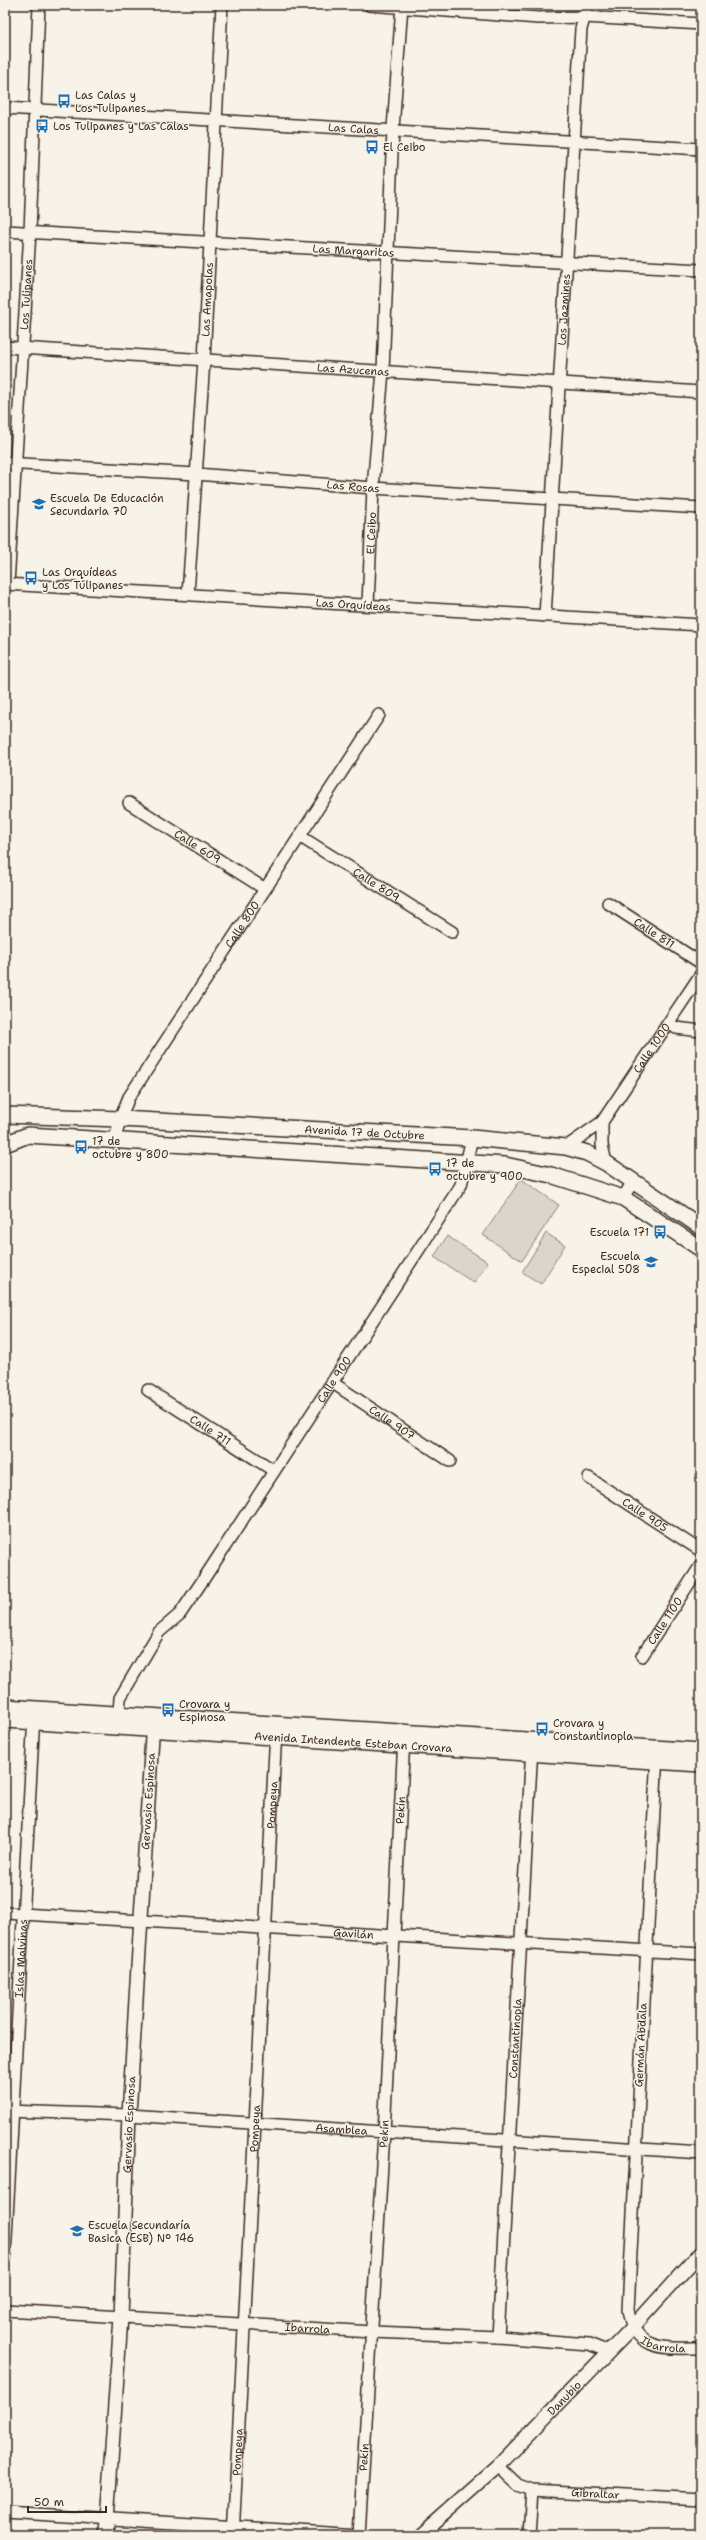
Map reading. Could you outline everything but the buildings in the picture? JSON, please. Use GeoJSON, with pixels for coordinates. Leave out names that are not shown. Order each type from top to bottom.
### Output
{"type":"FeatureCollection","features":[{"type":"Feature","properties":{"kind":"main road","name":"Avenida 17 de Octubre"},"geometry":{"type":"LineString","coordinates":[[5,1115],[120,1119],[472,1138],[566,1147],[587,1153],[606,1163],[701,1227]]}},
{"type":"Feature","properties":{"kind":"main road","name":"Avenida 17 de Octubre"},"geometry":{"type":"LineString","coordinates":[[5,1144],[28,1135],[115,1139],[505,1165],[551,1175],[623,1198],[701,1248]]}},
{"type":"Feature","properties":{"kind":"main road","name":"Avenida Intendente Esteban Crovara"},"geometry":{"type":"LineString","coordinates":[[5,1707],[34,1715],[152,1730],[276,1730]]}},
{"type":"Feature","properties":{"kind":"main road","name":"Avenida Intendente Esteban Crovara"},"geometry":{"type":"LineString","coordinates":[[5,1720],[34,1715],[119,1713],[153,1715],[276,1730],[657,1755],[701,1764]]}},
{"type":"Feature","properties":{"kind":"main road","name":"Avenida Intendente Esteban Crovara"},"geometry":{"type":"LineString","coordinates":[[657,1755],[701,1751]]}},
{"type":"Feature","properties":{"kind":"street","name":"Los Tulipanes"},"geometry":{"type":"LineString","coordinates":[[6,584],[10,463],[23,348],[30,232],[33,110],[39,5]]}},
{"type":"Feature","properties":{"kind":"street","name":"Las Amapolas"},"geometry":{"type":"LineString","coordinates":[[188,594],[204,360],[208,243],[222,5]]}},
{"type":"Feature","properties":{"kind":"street"},"geometry":{"type":"LineString","coordinates":[[369,5],[402,6],[538,18],[585,17],[701,24]]}},
{"type":"Feature","properties":{"kind":"street","name":"Los Jazmines"},"geometry":{"type":"LineString","coordinates":[[545,616],[566,262],[576,143],[581,28],[588,5]]}},
{"type":"Feature","properties":{"kind":"street","name":"El Ceibo"},"geometry":{"type":"LineString","coordinates":[[368,605],[373,488],[383,370],[393,129],[402,6]]}},
{"type":"Feature","properties":{"kind":"street","name":"Las Calas"},"geometry":{"type":"LineString","coordinates":[[5,108],[393,129],[576,143],[701,149]]}},
{"type":"Feature","properties":{"kind":"street","name":"Las Margaritas"},"geometry":{"type":"LineString","coordinates":[[5,231],[701,270]]}},
{"type":"Feature","properties":{"kind":"street","name":"Las Azucenas"},"geometry":{"type":"LineString","coordinates":[[5,347],[383,370],[701,392]]}},
{"type":"Feature","properties":{"kind":"street","name":"Las Rosas"},"geometry":{"type":"LineString","coordinates":[[10,463],[196,474],[373,488],[701,508]]}},
{"type":"Feature","properties":{"kind":"street","name":"Las Orquídeas"},"geometry":{"type":"LineString","coordinates":[[6,584],[701,625]]}},
{"type":"Feature","properties":{"kind":"street","name":"Calle 800"},"geometry":{"type":"LineString","coordinates":[[115,1139],[120,1119],[129,1097],[265,889],[301,837],[379,714]]}},
{"type":"Feature","properties":{"kind":"street","name":"Calle 609"},"geometry":{"type":"LineString","coordinates":[[129,803],[265,889]]}},
{"type":"Feature","properties":{"kind":"street","name":"Calle 809"},"geometry":{"type":"LineString","coordinates":[[301,837],[452,932]]}},
{"type":"Feature","properties":{"kind":"street","name":"Calle 811"},"geometry":{"type":"LineString","coordinates":[[608,903],[701,962]]}},
{"type":"Feature","properties":{"kind":"street","name":"Calle 1000"},"geometry":{"type":"LineString","coordinates":[[566,1147],[602,1122],[701,974]]}},
{"type":"Feature","properties":{"kind":"street"},"geometry":{"type":"LineString","coordinates":[[669,1023],[676,1028],[701,1031]]}},
{"type":"Feature","properties":{"kind":"street"},"geometry":{"type":"LineString","coordinates":[[602,1122],[602,1145],[606,1163]]}},
{"type":"Feature","properties":{"kind":"street","name":"Calle 900"},"geometry":{"type":"LineString","coordinates":[[119,1713],[120,1698],[159,1632],[180,1614],[273,1470],[333,1383],[461,1184],[468,1163],[472,1138]]}},
{"type":"Feature","properties":{"kind":"street"},"geometry":{"type":"LineString","coordinates":[[623,1198],[633,1180]]}},
{"type":"Feature","properties":{"kind":"street","name":"Calle 907"},"geometry":{"type":"LineString","coordinates":[[333,1383],[450,1461]]}},
{"type":"Feature","properties":{"kind":"street","name":"Calle 711"},"geometry":{"type":"LineString","coordinates":[[148,1390],[273,1470]]}},
{"type":"Feature","properties":{"kind":"street","name":"Calle 905"},"geometry":{"type":"LineString","coordinates":[[589,1478],[701,1551]]}},
{"type":"Feature","properties":{"kind":"street","name":"Calle 1100"},"geometry":{"type":"LineString","coordinates":[[642,1656],[701,1566]]}},
{"type":"Feature","properties":{"kind":"street","name":"Islas Malvinas"},"geometry":{"type":"LineString","coordinates":[[5,2256],[9,2112],[25,1914],[34,1715]]}},
{"type":"Feature","properties":{"kind":"street","name":"Gervasio Espinosa"},"geometry":{"type":"LineString","coordinates":[[106,2535],[121,2317],[129,2115],[153,1715]]}},
{"type":"Feature","properties":{"kind":"street","name":"Pompeya"},"geometry":{"type":"LineString","coordinates":[[233,2530],[246,2324],[254,2123],[276,1730]]}},
{"type":"Feature","properties":{"kind":"street","name":"Pekín"},"geometry":{"type":"LineString","coordinates":[[359,2535],[384,2133],[404,1738]]}},
{"type":"Feature","properties":{"kind":"street","name":"Constantinopla"},"geometry":{"type":"LineString","coordinates":[[498,2337],[508,2141],[532,1746]]}},
{"type":"Feature","properties":{"kind":"street","name":"Germán Abdala"},"geometry":{"type":"LineString","coordinates":[[633,2328],[628,2310],[645,1951],[657,1755]]}},
{"type":"Feature","properties":{"kind":"street","name":"Gavilán"},"geometry":{"type":"LineString","coordinates":[[5,1913],[266,1927],[701,1954]]}},
{"type":"Feature","properties":{"kind":"street","name":"Asamblea"},"geometry":{"type":"LineString","coordinates":[[9,2112],[129,2115],[636,2150],[701,2153]]}},
{"type":"Feature","properties":{"kind":"street","name":"Danubio"},"geometry":{"type":"LineString","coordinates":[[420,2535],[498,2466],[633,2328],[701,2252]]}},
{"type":"Feature","properties":{"kind":"street","name":"Ibarrola"},"geometry":{"type":"LineString","coordinates":[[5,2310],[372,2332],[498,2337],[590,2344],[609,2352]]}},
{"type":"Feature","properties":{"kind":"street","name":"Ibarrola"},"geometry":{"type":"LineString","coordinates":[[633,2328],[640,2338],[657,2347],[701,2348]]}},
{"type":"Feature","properties":{"kind":"street","name":"Gibraltar"},"geometry":{"type":"LineString","coordinates":[[498,2466],[518,2485],[532,2490],[701,2499]]}},
{"type":"Feature","properties":{"kind":"street"},"geometry":{"type":"LineString","coordinates":[[529,2535],[532,2490]]}},
{"type":"Feature","properties":{"kind":"street"},"geometry":{"type":"LineString","coordinates":[[5,2512],[233,2530],[359,2535]]}},
{"type":"Feature","properties":{"kind":"shaded area"},"geometry":{"type":"Polygon","coordinates":[[[521,1179],[559,1205],[522,1261],[483,1235],[521,1179]]]}},
{"type":"Feature","properties":{"kind":"shaded area"},"geometry":{"type":"Polygon","coordinates":[[[546,1233],[565,1245],[541,1284],[522,1272],[546,1233]]]}},
{"type":"Feature","properties":{"kind":"shaded area"},"geometry":{"type":"Polygon","coordinates":[[[447,1236],[488,1262],[474,1283],[434,1257],[447,1236]]]}},
{"type":"Feature","properties":{"kind":"place","name":"Las Calas y Los Tulipanes"},"geometry":{"type":"Point","coordinates":[64,101]}},
{"type":"Feature","properties":{"kind":"place","name":"Los Tulipanes y Las Calas"},"geometry":{"type":"Point","coordinates":[42,126]}},
{"type":"Feature","properties":{"kind":"place","name":"El Ceibo"},"geometry":{"type":"Point","coordinates":[372,147]}},
{"type":"Feature","properties":{"kind":"place","name":"Escuela De Educación Secundaria 70"},"geometry":{"type":"Point","coordinates":[39,504]}},
{"type":"Feature","properties":{"kind":"place","name":"Las Orquídeas y Los Tulipanes"},"geometry":{"type":"Point","coordinates":[31,578]}},
{"type":"Feature","properties":{"kind":"place","name":"17 de octubre y 800"},"geometry":{"type":"Point","coordinates":[81,1147]}},
{"type":"Feature","properties":{"kind":"place","name":"17 de octubre y 900"},"geometry":{"type":"Point","coordinates":[435,1169]}},
{"type":"Feature","properties":{"kind":"place","name":"Escuela 171"},"geometry":{"type":"Point","coordinates":[660,1232]}},
{"type":"Feature","properties":{"kind":"place","name":"Escuela Especial 508"},"geometry":{"type":"Point","coordinates":[651,1262]}},
{"type":"Feature","properties":{"kind":"place","name":"Crovara y Espinosa"},"geometry":{"type":"Point","coordinates":[168,1710]}},
{"type":"Feature","properties":{"kind":"place","name":"Crovara y Constantinopla"},"geometry":{"type":"Point","coordinates":[542,1729]}},
{"type":"Feature","properties":{"kind":"place","name":"Escuela Secundaría Basica (ESB) N° 146"},"geometry":{"type":"Point","coordinates":[77,2231]}}]}
